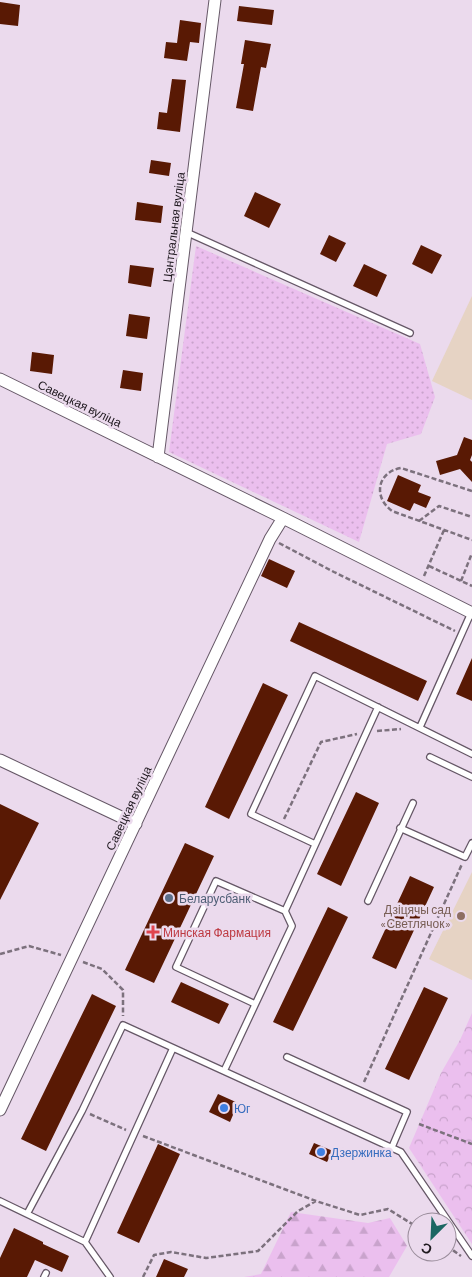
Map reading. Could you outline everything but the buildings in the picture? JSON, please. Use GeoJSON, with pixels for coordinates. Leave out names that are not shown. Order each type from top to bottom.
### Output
{"type":"FeatureCollection","features":[{"type":"Feature","properties":{"kind":"street","name":"Цэнтральная вуліца"},"geometry":{"type":"LineString","coordinates":[[158,457],[215,0]]}},
{"type":"Feature","properties":{"kind":"street","name":"Савецкая вуліца"},"geometry":{"type":"LineString","coordinates":[[0,379],[472,613]]}},
{"type":"Feature","properties":{"kind":"street","name":"Савецкая вуліца"},"geometry":{"type":"LineString","coordinates":[[0,1110],[270,539],[283,518]]}},
{"type":"Feature","properties":{"kind":"street"},"geometry":{"type":"LineString","coordinates":[[0,760],[136,824]]}},
{"type":"Feature","properties":{"kind":"lane"},"geometry":{"type":"LineString","coordinates":[[186,232],[410,333]]}},
{"type":"Feature","properties":{"kind":"lane"},"geometry":{"type":"LineString","coordinates":[[420,727],[472,613]]}},
{"type":"Feature","properties":{"kind":"lane"},"geometry":{"type":"LineString","coordinates":[[315,844],[251,814],[315,676],[472,754]]}},
{"type":"Feature","properties":{"kind":"lane"},"geometry":{"type":"LineString","coordinates":[[285,912],[378,707]]}},
{"type":"Feature","properties":{"kind":"lane"},"geometry":{"type":"LineString","coordinates":[[430,757],[472,777]]}},
{"type":"Feature","properties":{"kind":"lane"},"geometry":{"type":"LineString","coordinates":[[368,901],[400,828],[413,804]]}},
{"type":"Feature","properties":{"kind":"lane"},"geometry":{"type":"LineString","coordinates":[[400,828],[465,857],[472,843]]}},
{"type":"Feature","properties":{"kind":"lane"},"geometry":{"type":"LineString","coordinates":[[224,1071],[292,926],[285,912],[216,881],[176,967],[255,1004]]}},
{"type":"Feature","properties":{"kind":"lane"},"geometry":{"type":"LineString","coordinates":[[27,1214],[82,1111],[124,1025],[401,1152],[472,1256]]}},
{"type":"Feature","properties":{"kind":"lane"},"geometry":{"type":"LineString","coordinates":[[84,1242],[174,1048]]}},
{"type":"Feature","properties":{"kind":"lane"},"geometry":{"type":"LineString","coordinates":[[287,1057],[407,1112],[392,1147]]}},
{"type":"Feature","properties":{"kind":"lane"},"geometry":{"type":"LineString","coordinates":[[0,1202],[84,1242],[110,1277]]}},
{"type":"Feature","properties":{"kind":"path"},"geometry":{"type":"LineString","coordinates":[[472,491],[401,468],[393,469],[385,474],[379,490],[386,507],[392,511],[472,540]]}},
{"type":"Feature","properties":{"kind":"path"},"geometry":{"type":"LineString","coordinates":[[419,521],[439,506],[472,517]]}},
{"type":"Feature","properties":{"kind":"path"},"geometry":{"type":"LineString","coordinates":[[420,587],[444,530]]}},
{"type":"Feature","properties":{"kind":"path"},"geometry":{"type":"LineString","coordinates":[[270,539],[461,635]]}},
{"type":"Feature","properties":{"kind":"path"},"geometry":{"type":"LineString","coordinates":[[461,581],[472,552]]}},
{"type":"Feature","properties":{"kind":"path"},"geometry":{"type":"LineString","coordinates":[[429,566],[472,586]]}},
{"type":"Feature","properties":{"kind":"path"},"geometry":{"type":"LineString","coordinates":[[280,827],[321,742],[366,732],[420,727]]}},
{"type":"Feature","properties":{"kind":"path"},"geometry":{"type":"LineString","coordinates":[[360,1091],[465,857]]}},
{"type":"Feature","properties":{"kind":"path"},"geometry":{"type":"LineString","coordinates":[[82,1111],[134,1133],[316,1202],[360,1215],[388,1209],[407,1221]]}},
{"type":"Feature","properties":{"kind":"path"},"geometry":{"type":"LineString","coordinates":[[419,1124],[472,1144]]}},
{"type":"Feature","properties":{"kind":"path"},"geometry":{"type":"LineString","coordinates":[[143,1277],[154,1255],[171,1252],[206,1258],[258,1251],[298,1210],[316,1202]]}},
{"type":"Feature","properties":{"kind":"shaded area"},"geometry":{"type":"Polygon","coordinates":[[[472,296],[472,400],[432,381],[472,296]]]}},
{"type":"Feature","properties":{"kind":"shaded area","name":"Дзіцячы сад «Светлячок»"},"geometry":{"type":"Polygon","coordinates":[[[472,872],[472,980],[429,959],[472,872]]]}},
{"type":"Feature","properties":{"kind":"green space"},"geometry":{"type":"Polygon","coordinates":[[[196,246],[420,344],[435,397],[421,434],[387,444],[359,542],[169,452],[196,246]]]}},
{"type":"Feature","properties":{"kind":"green space"},"geometry":{"type":"Polygon","coordinates":[[[472,1013],[472,1244],[457,1221],[457,1212],[451,1212],[409,1148],[441,1073],[460,1040],[472,1013]]]}},
{"type":"Feature","properties":{"kind":"green space"},"geometry":{"type":"Polygon","coordinates":[[[291,1212],[368,1223],[390,1218],[407,1246],[389,1277],[244,1277],[261,1274],[291,1212]]]}},
{"type":"Feature","properties":{"kind":"place","name":"Беларусбанк"},"geometry":{"type":"Point","coordinates":[169,898]}},
{"type":"Feature","properties":{"kind":"place","name":"Дзіцячы сад «Светлячок»"},"geometry":{"type":"Point","coordinates":[461,916]}},
{"type":"Feature","properties":{"kind":"place","name":"Минская Фармация"},"geometry":{"type":"Point","coordinates":[153,932]}},
{"type":"Feature","properties":{"kind":"place","name":"Юг"},"geometry":{"type":"Point","coordinates":[224,1108]}},
{"type":"Feature","properties":{"kind":"place","name":"Дзержинка"},"geometry":{"type":"Point","coordinates":[321,1152]}}]}
